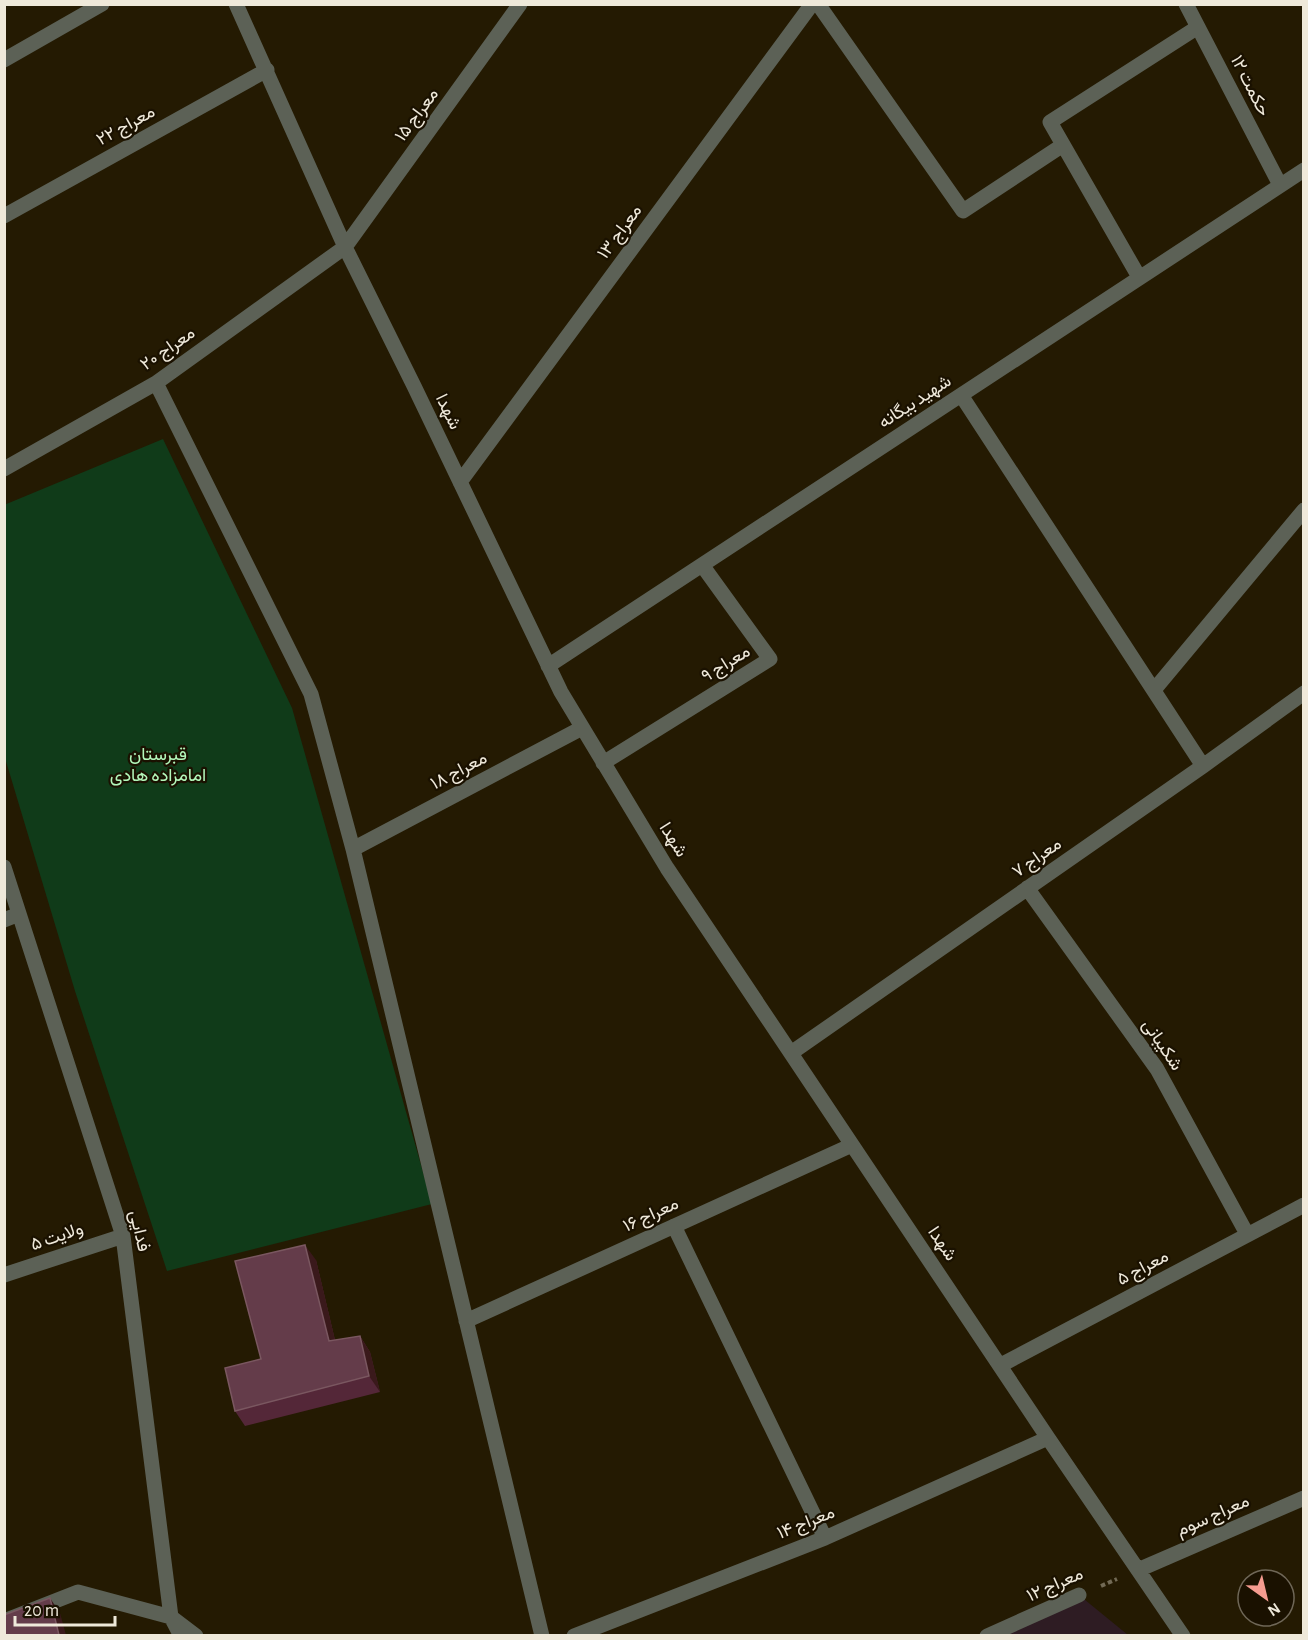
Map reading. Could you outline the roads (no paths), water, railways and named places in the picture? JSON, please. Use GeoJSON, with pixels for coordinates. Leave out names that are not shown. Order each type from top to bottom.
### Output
{"type":"FeatureCollection","features":[{"type":"Feature","properties":{"kind":"street"},"geometry":{"type":"LineString","coordinates":[[4,60],[102,4]]}},
{"type":"Feature","properties":{"kind":"street","name":"شهدا"},"geometry":{"type":"LineString","coordinates":[[236,4],[345,247],[561,692],[667,867],[1048,1438],[1183,1635]]}},
{"type":"Feature","properties":{"kind":"street","name":"معراج ۱۵"},"geometry":{"type":"LineString","coordinates":[[345,247],[520,4]]}},
{"type":"Feature","properties":{"kind":"street","name":"معراج ۱۳"},"geometry":{"type":"LineString","coordinates":[[460,482],[812,4]]}},
{"type":"Feature","properties":{"kind":"street"},"geometry":{"type":"LineString","coordinates":[[818,4],[963,211],[1063,146]]}},
{"type":"Feature","properties":{"kind":"street","name":"حکمت ۱۲"},"geometry":{"type":"LineString","coordinates":[[1186,4],[1280,185]]}},
{"type":"Feature","properties":{"kind":"street"},"geometry":{"type":"LineString","coordinates":[[1139,277],[1050,122],[1198,27]]}},
{"type":"Feature","properties":{"kind":"street","name":"معراج ۲۲"},"geometry":{"type":"LineString","coordinates":[[4,216],[267,70]]}},
{"type":"Feature","properties":{"kind":"street","name":"شهید بیگانه"},"geometry":{"type":"LineString","coordinates":[[548,666],[1304,170]]}},
{"type":"Feature","properties":{"kind":"street","name":"معراج ۲۰"},"geometry":{"type":"LineString","coordinates":[[4,469],[156,383],[345,247]]}},
{"type":"Feature","properties":{"kind":"street"},"geometry":{"type":"LineString","coordinates":[[156,383],[311,693],[353,849],[542,1635]]}},
{"type":"Feature","properties":{"kind":"street"},"geometry":{"type":"LineString","coordinates":[[961,395],[1203,766]]}},
{"type":"Feature","properties":{"kind":"street"},"geometry":{"type":"LineString","coordinates":[[1154,690],[1304,510]]}},
{"type":"Feature","properties":{"kind":"street","name":"معراج ۹"},"geometry":{"type":"LineString","coordinates":[[603,763],[770,659],[702,565]]}},
{"type":"Feature","properties":{"kind":"street","name":"معراج ۷"},"geometry":{"type":"LineString","coordinates":[[791,1053],[1302,698]]}},
{"type":"Feature","properties":{"kind":"street","name":"معراج ۱۸"},"geometry":{"type":"LineString","coordinates":[[353,849],[582,728]]}},
{"type":"Feature","properties":{"kind":"street","name":"فدایی"},"geometry":{"type":"LineString","coordinates":[[4,867],[123,1236],[171,1617]]}},
{"type":"Feature","properties":{"kind":"street","name":"شکیبانی"},"geometry":{"type":"LineString","coordinates":[[1027,888],[1157,1070],[1247,1234]]}},
{"type":"Feature","properties":{"kind":"street"},"geometry":{"type":"LineString","coordinates":[[4,920],[20,914]]}},
{"type":"Feature","properties":{"kind":"street","name":"معراج ۱۶"},"geometry":{"type":"LineString","coordinates":[[466,1321],[852,1145]]}},
{"type":"Feature","properties":{"kind":"street","name":"معراج ۵"},"geometry":{"type":"LineString","coordinates":[[1001,1365],[1304,1205]]}},
{"type":"Feature","properties":{"kind":"street"},"geometry":{"type":"LineString","coordinates":[[674,1226],[825,1538]]}},
{"type":"Feature","properties":{"kind":"street","name":"ولایت ۵"},"geometry":{"type":"LineString","coordinates":[[4,1275],[123,1236]]}},
{"type":"Feature","properties":{"kind":"street","name":"معراج ۱۴"},"geometry":{"type":"LineString","coordinates":[[574,1635],[825,1538],[1048,1438]]}},
{"type":"Feature","properties":{"kind":"street","name":"معراج سوم"},"geometry":{"type":"LineString","coordinates":[[1138,1570],[1304,1498]]}},
{"type":"Feature","properties":{"kind":"street"},"geometry":{"type":"LineString","coordinates":[[4,1621],[78,1593],[171,1617],[196,1635]]}},
{"type":"Feature","properties":{"kind":"street","name":"معراج ۱۲"},"geometry":{"type":"LineString","coordinates":[[987,1635],[1079,1595]]}},
{"type":"Feature","properties":{"kind":"street"},"geometry":{"type":"LineString","coordinates":[[171,1617],[181,1635]]}},
{"type":"Feature","properties":{"kind":"park label","name":"قبرستان امامزاده هادی"},"geometry":{"type":"Point","coordinates":[158,765]}}]}
